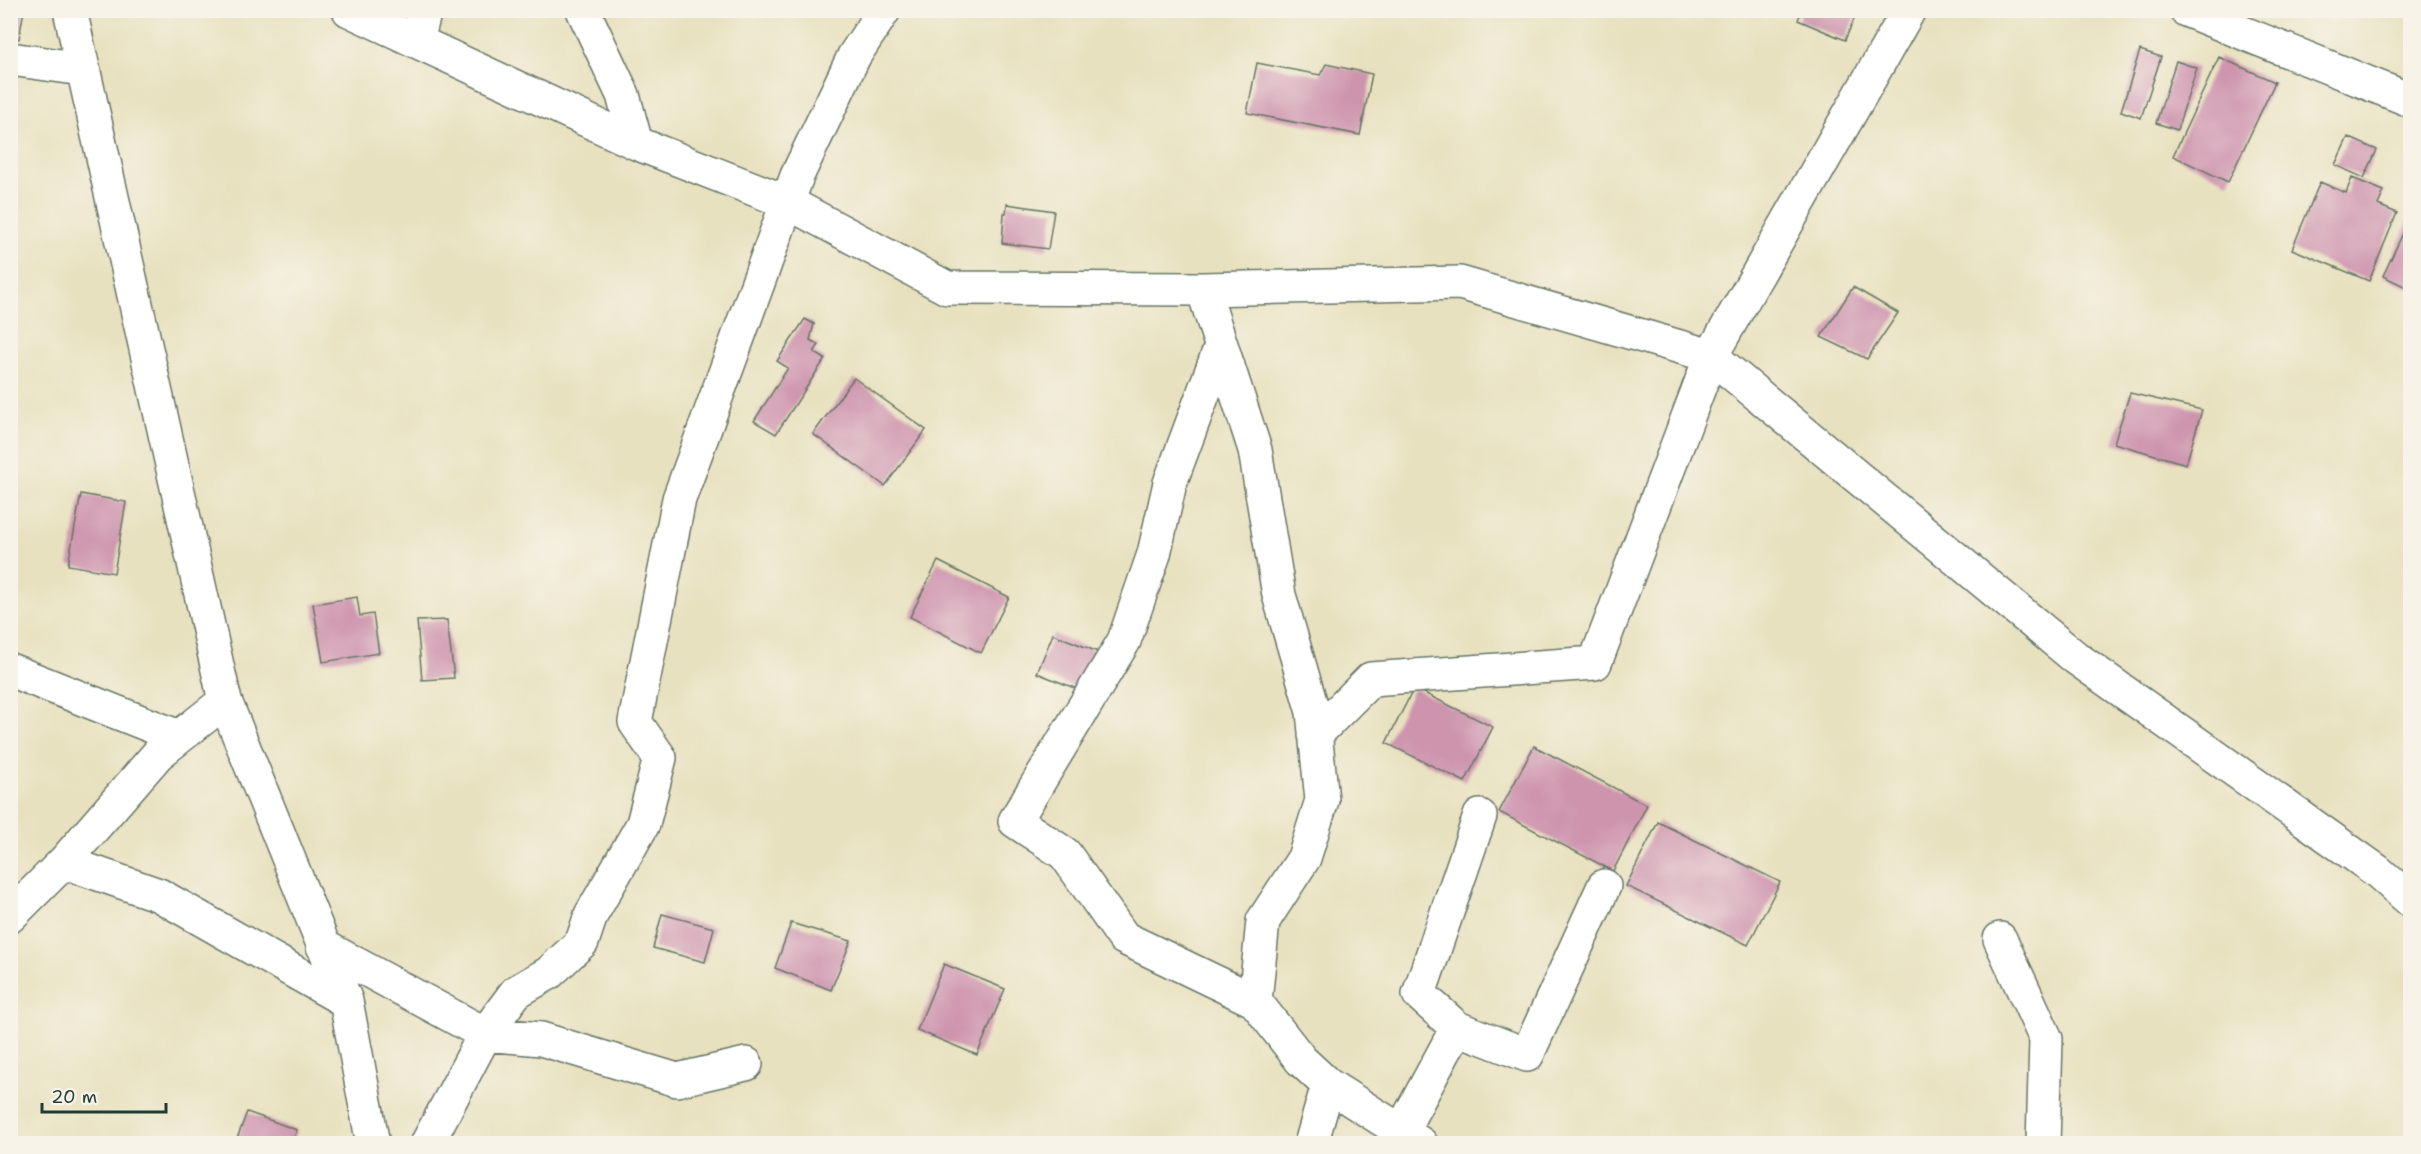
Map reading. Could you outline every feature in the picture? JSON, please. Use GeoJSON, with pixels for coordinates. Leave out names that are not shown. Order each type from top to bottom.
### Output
{"type":"FeatureCollection","features":[{"type":"Feature","properties":{"kind":"street"},"geometry":{"type":"LineString","coordinates":[[70,10],[225,701],[346,1001],[373,1143]]}},
{"type":"Feature","properties":{"kind":"street"},"geometry":{"type":"LineString","coordinates":[[349,10],[421,26],[636,143],[787,202],[946,288],[1203,289],[1460,283],[1711,356],[2076,658],[2377,871],[2410,900]]}},
{"type":"Feature","properties":{"kind":"street"},"geometry":{"type":"LineString","coordinates":[[583,10],[623,95],[636,143]]}},
{"type":"Feature","properties":{"kind":"street"},"geometry":{"type":"LineString","coordinates":[[427,1143],[485,1034],[516,992],[549,973],[582,942],[591,915],[643,824],[660,758],[635,722],[679,500],[796,176],[854,56],[884,10]]}},
{"type":"Feature","properties":{"kind":"street"},"geometry":{"type":"LineString","coordinates":[[1315,735],[1371,679],[1595,663],[1711,356],[1909,10]]}},
{"type":"Feature","properties":{"kind":"street"},"geometry":{"type":"LineString","coordinates":[[2186,10],[2410,100]]}},
{"type":"Feature","properties":{"kind":"street"},"geometry":{"type":"LineString","coordinates":[[10,59],[83,69]]}},
{"type":"Feature","properties":{"kind":"street"},"geometry":{"type":"LineString","coordinates":[[1203,289],[1255,450],[1279,595],[1313,712],[1322,800],[1305,858],[1263,921],[1255,1001]]}},
{"type":"Feature","properties":{"kind":"street"},"geometry":{"type":"LineString","coordinates":[[1221,346],[1170,483],[1154,554],[1124,641],[1015,821],[1065,854],[1124,938],[1255,1001],[1301,1060],[1328,1085],[1411,1138],[1457,1028]]}},
{"type":"Feature","properties":{"kind":"street"},"geometry":{"type":"LineString","coordinates":[[10,670],[179,737]]}},
{"type":"Feature","properties":{"kind":"street"},"geometry":{"type":"LineString","coordinates":[[10,916],[64,862],[158,753],[225,701]]}},
{"type":"Feature","properties":{"kind":"street"},"geometry":{"type":"LineString","coordinates":[[1480,816],[1419,994],[1457,1028],[1527,1055],[1605,886]]}},
{"type":"Feature","properties":{"kind":"street"},"geometry":{"type":"LineString","coordinates":[[64,862],[159,895],[346,1001]]}},
{"type":"Feature","properties":{"kind":"street"},"geometry":{"type":"LineString","coordinates":[[2000,939],[2046,1039],[2043,1143]]}},
{"type":"Feature","properties":{"kind":"street"},"geometry":{"type":"LineString","coordinates":[[323,946],[485,1034],[541,1039],[676,1080],[746,1064]]}},
{"type":"Feature","properties":{"kind":"street"},"geometry":{"type":"LineString","coordinates":[[1311,1143],[1328,1085]]}},
{"type":"Feature","properties":{"kind":"building"},"geometry":{"type":"Polygon","coordinates":[[[10,10],[24,10],[19,39],[10,38],[10,10]]]}},
{"type":"Feature","properties":{"kind":"building"},"geometry":{"type":"Polygon","coordinates":[[[1802,10],[1858,10],[1845,40],[1798,20],[1802,10]]]}},
{"type":"Feature","properties":{"kind":"building"},"geometry":{"type":"Polygon","coordinates":[[[2140,50],[2161,57],[2141,118],[2121,111],[2140,50]]]}},
{"type":"Feature","properties":{"kind":"building"},"geometry":{"type":"Polygon","coordinates":[[[2219,57],[2275,82],[2228,182],[2173,156],[2219,57]]]}},
{"type":"Feature","properties":{"kind":"building"},"geometry":{"type":"Polygon","coordinates":[[[2176,61],[2197,68],[2177,130],[2156,123],[2176,61]]]}},
{"type":"Feature","properties":{"kind":"building"},"geometry":{"type":"Polygon","coordinates":[[[1257,63],[1320,75],[1326,64],[1372,74],[1360,135],[1247,113],[1257,63]]]}},
{"type":"Feature","properties":{"kind":"building"},"geometry":{"type":"Polygon","coordinates":[[[2348,137],[2377,150],[2364,178],[2335,165],[2348,137]]]}},
{"type":"Feature","properties":{"kind":"building"},"geometry":{"type":"Polygon","coordinates":[[[2352,178],[2384,191],[2378,205],[2397,213],[2369,281],[2292,249],[2320,182],[2346,193],[2352,178]]]}},
{"type":"Feature","properties":{"kind":"building"},"geometry":{"type":"Polygon","coordinates":[[[1007,204],[1054,211],[1048,249],[1002,243],[1004,213],[1006,213],[1007,204]]]}},
{"type":"Feature","properties":{"kind":"building"},"geometry":{"type":"Polygon","coordinates":[[[2410,218],[2410,289],[2383,276],[2410,218]]]}},
{"type":"Feature","properties":{"kind":"building"},"geometry":{"type":"Polygon","coordinates":[[[1853,287],[1898,313],[1867,359],[1821,337],[1853,287]]]}},
{"type":"Feature","properties":{"kind":"building"},"geometry":{"type":"Polygon","coordinates":[[[805,319],[814,324],[810,340],[819,345],[814,352],[825,359],[776,434],[754,421],[788,368],[777,361],[805,319]]]}},
{"type":"Feature","properties":{"kind":"building"},"geometry":{"type":"Polygon","coordinates":[[[854,378],[926,430],[885,486],[813,434],[854,378]]]}},
{"type":"Feature","properties":{"kind":"building"},"geometry":{"type":"Polygon","coordinates":[[[2130,393],[2202,410],[2186,464],[2114,443],[2130,393]]]}},
{"type":"Feature","properties":{"kind":"building"},"geometry":{"type":"Polygon","coordinates":[[[81,494],[126,502],[114,573],[68,565],[81,494]]]}},
{"type":"Feature","properties":{"kind":"building"},"geometry":{"type":"Polygon","coordinates":[[[938,561],[1009,597],[981,653],[910,617],[938,561]]]}},
{"type":"Feature","properties":{"kind":"building"},"geometry":{"type":"Polygon","coordinates":[[[357,597],[360,616],[373,614],[379,653],[323,662],[313,604],[357,597]]]}},
{"type":"Feature","properties":{"kind":"building"},"geometry":{"type":"Polygon","coordinates":[[[447,620],[454,678],[422,680],[417,621],[447,620]]]}},
{"type":"Feature","properties":{"kind":"building"},"geometry":{"type":"Polygon","coordinates":[[[1053,634],[1098,652],[1082,691],[1037,673],[1053,634]]]}},
{"type":"Feature","properties":{"kind":"building"},"geometry":{"type":"Polygon","coordinates":[[[1414,688],[1493,727],[1465,782],[1386,743],[1414,688]]]}},
{"type":"Feature","properties":{"kind":"building"},"geometry":{"type":"Polygon","coordinates":[[[1534,746],[1647,805],[1613,871],[1499,812],[1534,746]]]}},
{"type":"Feature","properties":{"kind":"building"},"geometry":{"type":"Polygon","coordinates":[[[1658,822],[1780,882],[1748,945],[1626,886],[1658,822]]]}},
{"type":"Feature","properties":{"kind":"building"},"geometry":{"type":"Polygon","coordinates":[[[662,914],[714,928],[705,962],[653,948],[662,914]]]}},
{"type":"Feature","properties":{"kind":"building"},"geometry":{"type":"Polygon","coordinates":[[[791,923],[851,941],[831,990],[775,968],[791,923]]]}},
{"type":"Feature","properties":{"kind":"building"},"geometry":{"type":"Polygon","coordinates":[[[944,964],[1005,989],[977,1055],[917,1030],[944,964]]]}},
{"type":"Feature","properties":{"kind":"building"},"geometry":{"type":"Polygon","coordinates":[[[247,1112],[297,1130],[292,1144],[235,1144],[247,1112]]]}}]}
